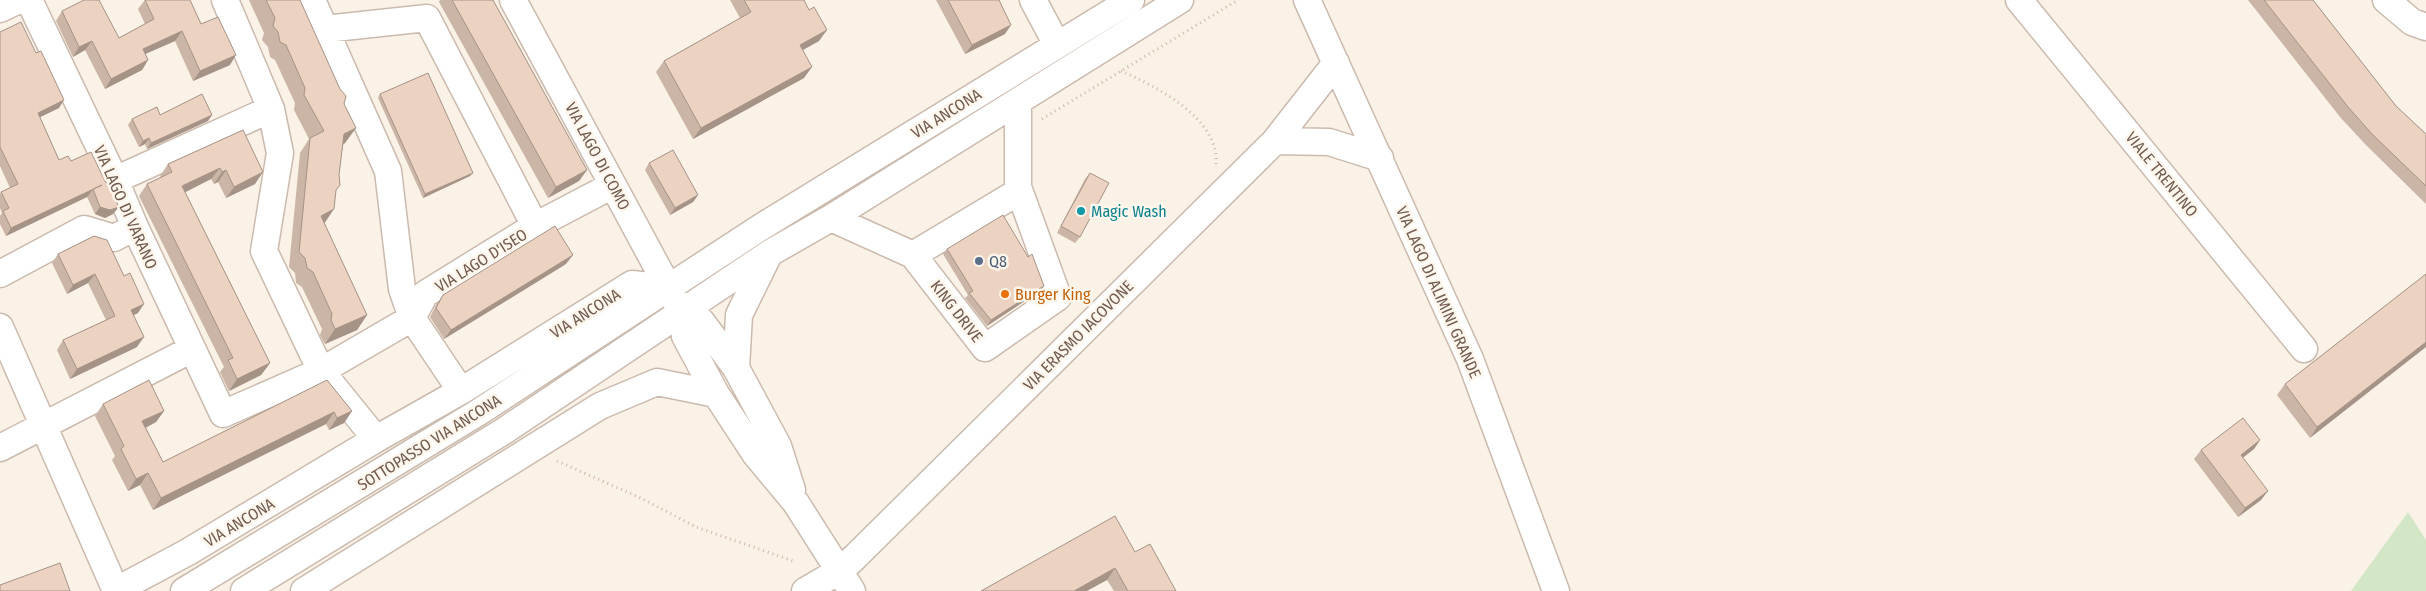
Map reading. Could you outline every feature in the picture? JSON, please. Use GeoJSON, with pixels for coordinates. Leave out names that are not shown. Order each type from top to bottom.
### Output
{"type":"FeatureCollection","features":[{"type":"Feature","properties":{"kind":"street"},"geometry":{"type":"LineString","coordinates":[[0,9],[20,0]]}},
{"type":"Feature","properties":{"kind":"street","name":"VIA LAGO DI VARANO"},"geometry":{"type":"LineString","coordinates":[[29,0],[223,414],[321,370]]}},
{"type":"Feature","properties":{"kind":"street"},"geometry":{"type":"LineString","coordinates":[[224,0],[271,109],[280,153],[264,251],[321,370],[376,439]]}},
{"type":"Feature","properties":{"kind":"street"},"geometry":{"type":"LineString","coordinates":[[312,0],[388,171],[402,289],[412,318],[454,394],[479,412]]}},
{"type":"Feature","properties":{"kind":"street","name":"VIA LAGO DI COMO"},"geometry":{"type":"LineString","coordinates":[[513,0],[670,288],[682,312],[685,336],[716,394],[756,455],[796,503],[846,581]]}},
{"type":"Feature","properties":{"kind":"street"},"geometry":{"type":"LineString","coordinates":[[1033,0],[1057,46]]}},
{"type":"Feature","properties":{"kind":"street","name":"VIA ANCONA"},"geometry":{"type":"LineString","coordinates":[[115,591],[188,552],[454,394],[632,284],[670,288],[758,229],[1131,0]]}},
{"type":"Feature","properties":{"kind":"street","name":"VIA ANCONA"},"geometry":{"type":"LineString","coordinates":[[682,312],[770,253],[831,218],[1180,0]]}},
{"type":"Feature","properties":{"kind":"street","name":"VIA LAGO DI ALIMINI GRANDE"},"geometry":{"type":"LineString","coordinates":[[1307,0],[1470,359],[1556,591]]}},
{"type":"Feature","properties":{"kind":"street","name":"VIALE TRENTINO"},"geometry":{"type":"LineString","coordinates":[[2019,0],[2304,349]]}},
{"type":"Feature","properties":{"kind":"street"},"geometry":{"type":"LineString","coordinates":[[2386,0],[2412,22],[2426,28]]}},
{"type":"Feature","properties":{"kind":"street"},"geometry":{"type":"LineString","coordinates":[[326,28],[426,18],[535,226]]}},
{"type":"Feature","properties":{"kind":"street","name":"VIA ERASMO IACOVONE"},"geometry":{"type":"LineString","coordinates":[[805,591],[846,581],[1275,141],[1336,63]]}},
{"type":"Feature","properties":{"kind":"street"},"geometry":{"type":"LineString","coordinates":[[831,218],[913,255],[1018,192],[1018,101]]}},
{"type":"Feature","properties":{"kind":"street"},"geometry":{"type":"LineString","coordinates":[[115,180],[271,109]]}},
{"type":"Feature","properties":{"kind":"street"},"geometry":{"type":"LineString","coordinates":[[1275,141],[1328,142],[1380,158]]}},
{"type":"Feature","properties":{"kind":"street","name":"VIA LAGO D'ISEO"},"geometry":{"type":"LineString","coordinates":[[412,318],[425,294],[535,226],[613,185]]}},
{"type":"Feature","properties":{"kind":"street","name":"KING DRIVE"},"geometry":{"type":"LineString","coordinates":[[913,255],[985,348],[1058,297],[1018,187]]}},
{"type":"Feature","properties":{"kind":"street"},"geometry":{"type":"LineString","coordinates":[[0,274],[84,229],[114,238],[135,227]]}},
{"type":"Feature","properties":{"kind":"street"},"geometry":{"type":"LineString","coordinates":[[736,368],[739,315],[770,253]]}},
{"type":"Feature","properties":{"kind":"street","name":"SOTTOPASSO VIA ANCONA"},"geometry":{"type":"LineString","coordinates":[[184,591],[479,412],[670,288]]}},
{"type":"Feature","properties":{"kind":"street","name":"VIA LAGO DI COMO"},"geometry":{"type":"LineString","coordinates":[[682,312],[701,321],[736,368],[778,446],[796,503]]}},
{"type":"Feature","properties":{"kind":"street","name":"SOTTOPASSO VIA ANCONA"},"geometry":{"type":"LineString","coordinates":[[244,591],[504,431],[682,312]]}},
{"type":"Feature","properties":{"kind":"street"},"geometry":{"type":"LineString","coordinates":[[321,370],[412,318]]}},
{"type":"Feature","properties":{"kind":"street"},"geometry":{"type":"LineString","coordinates":[[0,327],[115,591]]}},
{"type":"Feature","properties":{"kind":"street"},"geometry":{"type":"LineString","coordinates":[[0,448],[192,350]]}},
{"type":"Feature","properties":{"kind":"street"},"geometry":{"type":"LineString","coordinates":[[304,591],[600,406],[657,382],[716,394]]}},
{"type":"Feature","properties":{"kind":"street"},"geometry":{"type":"LineString","coordinates":[[486,477],[504,431]]}},
{"type":"Feature","properties":{"kind":"path"},"geometry":{"type":"LineString","coordinates":[[1018,134],[1238,0]]}},
{"type":"Feature","properties":{"kind":"path"},"geometry":{"type":"LineString","coordinates":[[1120,71],[1148,82],[1173,98],[1193,116],[1211,138],[1217,151],[1215,167]]}},
{"type":"Feature","properties":{"kind":"path"},"geometry":{"type":"LineString","coordinates":[[556,460],[643,499],[696,527],[793,561]]}},
{"type":"Feature","properties":{"kind":"green space"},"geometry":{"type":"Polygon","coordinates":[[[2408,512],[2426,540],[2426,591],[2351,591],[2408,512]]]}},
{"type":"Feature","properties":{"kind":"building"},"geometry":{"type":"Polygon","coordinates":[[[84,0],[99,0],[119,38],[154,19],[145,0],[190,0],[201,24],[218,17],[236,55],[200,71],[182,31],[143,49],[148,60],[111,79],[92,41],[79,47],[62,11],[84,0]]]}},
{"type":"Feature","properties":{"kind":"building"},"geometry":{"type":"Polygon","coordinates":[[[266,0],[300,0],[340,89],[346,96],[344,104],[356,128],[344,134],[339,175],[340,185],[336,190],[334,209],[321,216],[367,315],[335,329],[331,320],[332,314],[313,272],[307,268],[305,258],[299,252],[310,138],[324,131],[304,95],[305,88],[286,45],[280,42],[278,32],[273,26],[275,18],[266,0]]]}},
{"type":"Feature","properties":{"kind":"building"},"geometry":{"type":"Polygon","coordinates":[[[452,0],[493,0],[587,170],[556,187],[452,0]]]}},
{"type":"Feature","properties":{"kind":"building"},"geometry":{"type":"Polygon","coordinates":[[[744,0],[804,0],[809,10],[814,7],[827,30],[800,45],[812,67],[701,128],[664,61],[751,12],[744,0]]]}},
{"type":"Feature","properties":{"kind":"building"},"geometry":{"type":"Polygon","coordinates":[[[948,0],[999,0],[1011,25],[972,45],[948,0]]]}},
{"type":"Feature","properties":{"kind":"building"},"geometry":{"type":"Polygon","coordinates":[[[2264,0],[2313,0],[2396,106],[2426,134],[2426,186],[2372,134],[2348,107],[2264,0]]]}},
{"type":"Feature","properties":{"kind":"building"},"geometry":{"type":"Polygon","coordinates":[[[21,22],[36,53],[41,51],[64,100],[38,113],[59,160],[68,156],[71,161],[91,152],[106,183],[108,182],[119,207],[110,210],[100,207],[93,189],[11,228],[3,211],[9,208],[1,192],[18,184],[0,147],[0,32],[21,22]]]}},
{"type":"Feature","properties":{"kind":"building"},"geometry":{"type":"Polygon","coordinates":[[[428,73],[473,173],[425,194],[380,94],[428,73]]]}},
{"type":"Feature","properties":{"kind":"building"},"geometry":{"type":"Polygon","coordinates":[[[202,94],[212,115],[151,143],[149,138],[143,141],[132,119],[157,107],[160,115],[202,94]]]}},
{"type":"Feature","properties":{"kind":"building"},"geometry":{"type":"Polygon","coordinates":[[[243,130],[263,172],[234,187],[226,170],[222,172],[220,168],[182,186],[270,363],[237,379],[228,360],[233,358],[147,184],[172,172],[168,164],[243,130]]]}},
{"type":"Feature","properties":{"kind":"building"},"geometry":{"type":"Polygon","coordinates":[[[673,150],[698,195],[675,208],[649,163],[673,150]]]}},
{"type":"Feature","properties":{"kind":"building","name":"Magic Wash"},"geometry":{"type":"Polygon","coordinates":[[[1090,173],[1109,183],[1080,237],[1061,226],[1090,173]]]}},
{"type":"Feature","properties":{"kind":"building"},"geometry":{"type":"Polygon","coordinates":[[[1003,215],[1028,257],[1032,254],[1044,286],[991,320],[969,293],[973,291],[947,249],[1003,215]]]}},
{"type":"Feature","properties":{"kind":"building"},"geometry":{"type":"Polygon","coordinates":[[[555,226],[573,255],[451,330],[436,308],[443,295],[555,226]]]}},
{"type":"Feature","properties":{"kind":"building"},"geometry":{"type":"Polygon","coordinates":[[[94,236],[107,240],[124,276],[130,273],[144,304],[131,310],[144,337],[77,369],[63,340],[115,316],[95,274],[73,285],[58,254],[94,236]]]}},
{"type":"Feature","properties":{"kind":"building"},"geometry":{"type":"Polygon","coordinates":[[[2426,274],[2426,342],[2317,427],[2285,384],[2426,274]]]}},
{"type":"Feature","properties":{"kind":"building"},"geometry":{"type":"Polygon","coordinates":[[[149,380],[164,411],[142,421],[163,462],[327,380],[352,411],[337,418],[334,412],[161,498],[148,473],[136,479],[121,449],[124,446],[103,404],[149,380]]]}},
{"type":"Feature","properties":{"kind":"building"},"geometry":{"type":"Polygon","coordinates":[[[2243,418],[2260,440],[2241,455],[2268,491],[2245,508],[2201,450],[2243,418]]]}},
{"type":"Feature","properties":{"kind":"building"},"geometry":{"type":"Polygon","coordinates":[[[1115,516],[1135,552],[1150,544],[1176,591],[1128,591],[1115,568],[1074,591],[981,591],[1115,516]]]}},
{"type":"Feature","properties":{"kind":"building"},"geometry":{"type":"Polygon","coordinates":[[[60,563],[70,591],[0,591],[0,585],[60,563]]]}},
{"type":"Feature","properties":{"kind":"place","name":"Magic Wash"},"geometry":{"type":"Point","coordinates":[1081,211]}},
{"type":"Feature","properties":{"kind":"place","name":"Q8"},"geometry":{"type":"Point","coordinates":[979,261]}},
{"type":"Feature","properties":{"kind":"place","name":"Burger King"},"geometry":{"type":"Point","coordinates":[1005,294]}}]}
